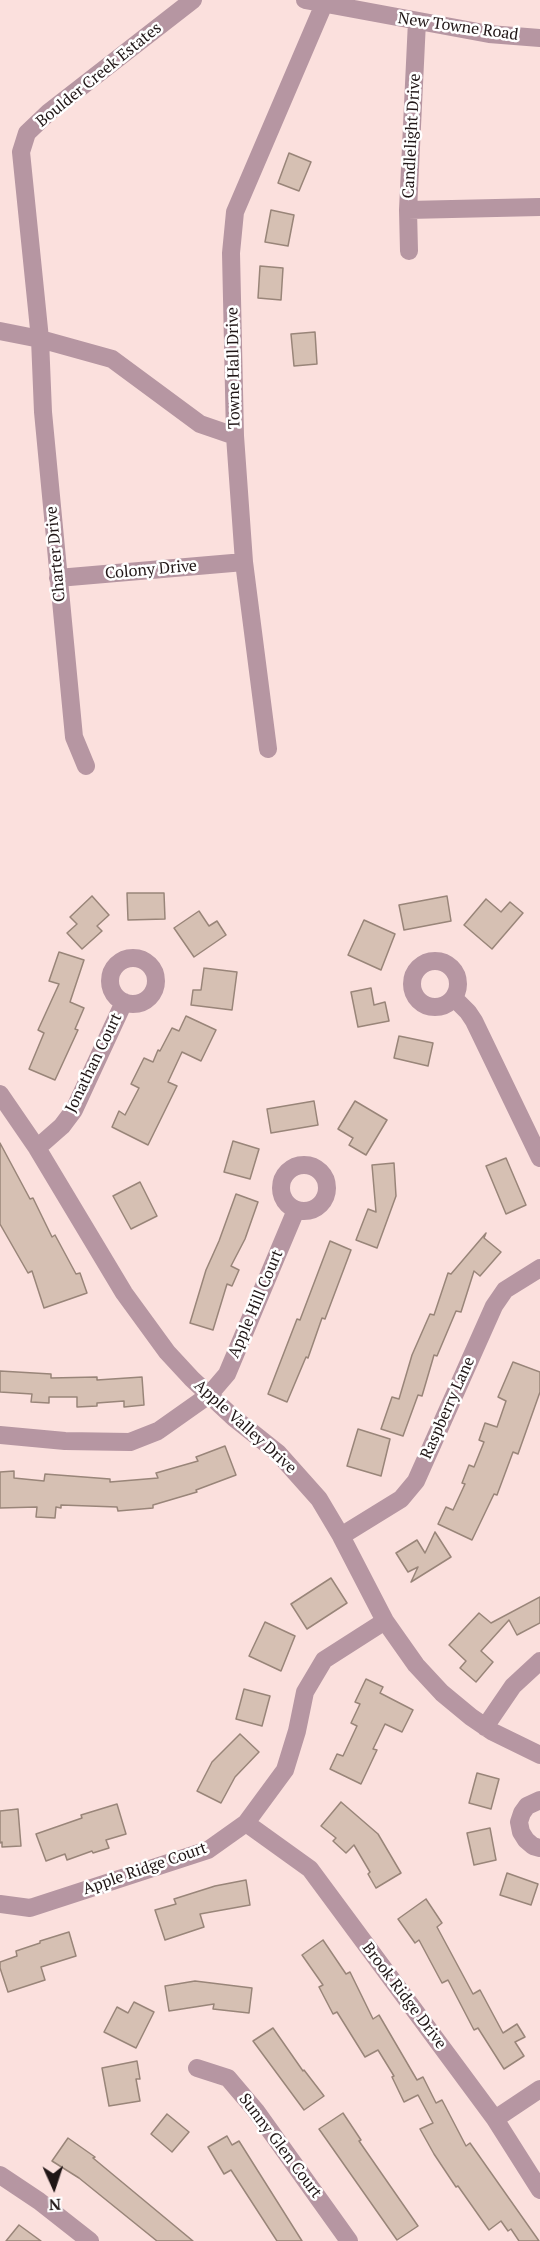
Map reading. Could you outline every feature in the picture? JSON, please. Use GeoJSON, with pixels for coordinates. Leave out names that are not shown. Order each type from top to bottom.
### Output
{"type":"FeatureCollection","features":[{"type":"Feature","properties":{"kind":"street","name":"Boulder Creek Estates"},"geometry":{"type":"LineString","coordinates":[[40,339],[21,152],[27,133],[49,112],[193,0]]}},
{"type":"Feature","properties":{"kind":"street","name":"New Towne Road"},"geometry":{"type":"LineString","coordinates":[[305,0],[489,34],[540,38]]}},
{"type":"Feature","properties":{"kind":"street","name":"Towne Hall Drive"},"geometry":{"type":"LineString","coordinates":[[268,749],[244,562],[236,436],[231,253],[235,212],[324,4]]}},
{"type":"Feature","properties":{"kind":"street","name":"Candlelight Drive"},"geometry":{"type":"LineString","coordinates":[[409,251],[408,210],[417,21]]}},
{"type":"Feature","properties":{"kind":"street"},"geometry":{"type":"LineString","coordinates":[[408,210],[540,207]]}},
{"type":"Feature","properties":{"kind":"street"},"geometry":{"type":"LineString","coordinates":[[0,331],[40,339],[112,359],[200,424],[236,436]]}},
{"type":"Feature","properties":{"kind":"street","name":"Charter Drive"},"geometry":{"type":"LineString","coordinates":[[40,339],[43,412],[57,578],[74,737],[86,766]]}},
{"type":"Feature","properties":{"kind":"street","name":"Colony Drive"},"geometry":{"type":"LineString","coordinates":[[57,578],[244,562]]}},
{"type":"Feature","properties":{"kind":"street"},"geometry":{"type":"LineString","coordinates":[[454,998],[474,1021],[540,1158]]}},
{"type":"Feature","properties":{"kind":"street","name":"Jonathan Court"},"geometry":{"type":"LineString","coordinates":[[38,1148],[62,1126],[74,1110],[124,1002]]}},
{"type":"Feature","properties":{"kind":"street","name":"Apple Valley Drive"},"geometry":{"type":"LineString","coordinates":[[0,1094],[38,1148],[137,1312],[175,1361],[209,1395],[292,1468],[326,1508],[385,1621],[425,1676],[457,1706],[485,1727],[540,1755]]}},
{"type":"Feature","properties":{"kind":"street","name":"Apple Hill Court"},"geometry":{"type":"LineString","coordinates":[[0,1435],[65,1442],[130,1442],[158,1431],[209,1395],[226,1374],[296,1210]]}},
{"type":"Feature","properties":{"kind":"street","name":"Raspberry Lane"},"geometry":{"type":"LineString","coordinates":[[341,1536],[401,1499],[416,1481],[494,1306],[505,1290],[540,1268]]}},
{"type":"Feature","properties":{"kind":"street","name":"Apple Ridge Court"},"geometry":{"type":"LineString","coordinates":[[0,1904],[30,1908],[208,1850],[246,1823],[285,1770],[297,1731],[305,1692],[324,1660],[385,1621]]}},
{"type":"Feature","properties":{"kind":"street"},"geometry":{"type":"LineString","coordinates":[[485,1727],[513,1686],[540,1661]]}},
{"type":"Feature","properties":{"kind":"street"},"geometry":{"type":"LineString","coordinates":[[540,1800],[528,1806],[519,1822],[526,1840],[540,1848]]}},
{"type":"Feature","properties":{"kind":"street","name":"Brook Ridge Drive"},"geometry":{"type":"LineString","coordinates":[[246,1823],[310,1869],[495,2119],[540,2190]]}},
{"type":"Feature","properties":{"kind":"street","name":"Sunny Glen Court"},"geometry":{"type":"LineString","coordinates":[[197,2068],[228,2078],[256,2111],[349,2241]]}},
{"type":"Feature","properties":{"kind":"street"},"geometry":{"type":"LineString","coordinates":[[495,2119],[540,2089]]}},
{"type":"Feature","properties":{"kind":"street"},"geometry":{"type":"LineString","coordinates":[[0,2175],[39,2201],[90,2241]]}},
{"type":"Feature","properties":{"kind":"building"},"geometry":{"type":"Polygon","coordinates":[[[289,153],[311,162],[299,191],[278,183],[289,153]]]}},
{"type":"Feature","properties":{"kind":"building"},"geometry":{"type":"Polygon","coordinates":[[[271,210],[294,215],[288,246],[265,242],[271,210]]]}},
{"type":"Feature","properties":{"kind":"building"},"geometry":{"type":"Polygon","coordinates":[[[260,266],[283,268],[281,300],[258,298],[260,266]]]}},
{"type":"Feature","properties":{"kind":"building"},"geometry":{"type":"Polygon","coordinates":[[[315,332],[317,364],[294,366],[291,334],[315,332]]]}},
{"type":"Feature","properties":{"kind":"building"},"geometry":{"type":"Polygon","coordinates":[[[127,893],[164,893],[165,919],[128,920],[127,893]]]}},
{"type":"Feature","properties":{"kind":"building"},"geometry":{"type":"Polygon","coordinates":[[[92,896],[109,915],[97,926],[102,931],[82,949],[67,933],[77,924],[70,917],[92,896]]]}},
{"type":"Feature","properties":{"kind":"building"},"geometry":{"type":"Polygon","coordinates":[[[447,896],[451,921],[404,930],[399,905],[447,896]]]}},
{"type":"Feature","properties":{"kind":"building"},"geometry":{"type":"Polygon","coordinates":[[[486,899],[501,912],[510,902],[523,913],[492,949],[464,925],[486,899]]]}},
{"type":"Feature","properties":{"kind":"building"},"geometry":{"type":"Polygon","coordinates":[[[199,911],[209,926],[217,921],[226,935],[194,957],[174,928],[199,911]]]}},
{"type":"Feature","properties":{"kind":"building"},"geometry":{"type":"Polygon","coordinates":[[[364,920],[395,934],[381,970],[348,955],[364,920]]]}},
{"type":"Feature","properties":{"kind":"building"},"geometry":{"type":"Polygon","coordinates":[[[59,952],[84,960],[70,1002],[84,1008],[75,1029],[78,1030],[55,1080],[29,1069],[44,1033],[38,1030],[59,984],[49,981],[59,952]]]}},
{"type":"Feature","properties":{"kind":"building"},"geometry":{"type":"Polygon","coordinates":[[[204,968],[237,972],[232,1010],[191,1005],[193,990],[201,990],[204,968]]]}},
{"type":"Feature","properties":{"kind":"building"},"geometry":{"type":"Polygon","coordinates":[[[371,988],[374,1005],[385,1002],[389,1021],[358,1027],[351,992],[371,988]]]}},
{"type":"Feature","properties":{"kind":"building"},"geometry":{"type":"Polygon","coordinates":[[[186,1016],[216,1030],[201,1061],[182,1052],[168,1082],[177,1086],[148,1145],[112,1127],[119,1111],[125,1115],[139,1088],[131,1084],[144,1058],[153,1062],[172,1028],[179,1031],[186,1016]]]}},
{"type":"Feature","properties":{"kind":"building"},"geometry":{"type":"Polygon","coordinates":[[[399,1036],[433,1043],[428,1066],[394,1058],[399,1036]]]}},
{"type":"Feature","properties":{"kind":"building"},"geometry":{"type":"Polygon","coordinates":[[[314,1101],[318,1125],[271,1133],[267,1109],[314,1101]]]}},
{"type":"Feature","properties":{"kind":"building"},"geometry":{"type":"Polygon","coordinates":[[[355,1101],[387,1120],[366,1155],[349,1145],[353,1138],[338,1129],[355,1101]]]}},
{"type":"Feature","properties":{"kind":"building"},"geometry":{"type":"Polygon","coordinates":[[[233,1141],[259,1149],[250,1179],[224,1172],[233,1141]]]}},
{"type":"Feature","properties":{"kind":"building"},"geometry":{"type":"Polygon","coordinates":[[[0,1143],[30,1199],[33,1198],[52,1237],[55,1235],[76,1274],[80,1273],[87,1293],[44,1308],[32,1271],[28,1273],[0,1224],[0,1143]]]}},
{"type":"Feature","properties":{"kind":"building"},"geometry":{"type":"Polygon","coordinates":[[[506,1158],[526,1205],[506,1214],[486,1166],[506,1158]]]}},
{"type":"Feature","properties":{"kind":"building"},"geometry":{"type":"Polygon","coordinates":[[[394,1163],[396,1196],[377,1248],[356,1240],[368,1209],[376,1212],[372,1165],[394,1163]]]}},
{"type":"Feature","properties":{"kind":"building"},"geometry":{"type":"Polygon","coordinates":[[[140,1182],[157,1216],[131,1229],[113,1196],[140,1182]]]}},
{"type":"Feature","properties":{"kind":"building"},"geometry":{"type":"Polygon","coordinates":[[[236,1194],[258,1202],[245,1239],[231,1266],[239,1270],[232,1286],[227,1284],[213,1330],[190,1323],[206,1270],[236,1194]]]}},
{"type":"Feature","properties":{"kind":"building"},"geometry":{"type":"Polygon","coordinates":[[[486,1233],[484,1238],[501,1252],[480,1276],[474,1271],[461,1312],[456,1311],[437,1356],[434,1355],[422,1396],[418,1395],[403,1436],[381,1429],[392,1397],[399,1399],[412,1355],[430,1314],[434,1315],[448,1273],[451,1274],[486,1233]]]}},
{"type":"Feature","properties":{"kind":"building"},"geometry":{"type":"Polygon","coordinates":[[[330,1241],[351,1250],[325,1319],[322,1318],[308,1358],[306,1357],[287,1402],[268,1394],[297,1319],[300,1320],[330,1241]]]}},
{"type":"Feature","properties":{"kind":"building"},"geometry":{"type":"Polygon","coordinates":[[[513,1362],[540,1372],[540,1392],[518,1454],[513,1452],[497,1495],[494,1494],[472,1540],[438,1524],[446,1507],[453,1510],[465,1484],[462,1483],[469,1465],[474,1467],[484,1442],[479,1440],[485,1423],[497,1427],[506,1401],[498,1397],[513,1362]]]}},
{"type":"Feature","properties":{"kind":"building"},"geometry":{"type":"Polygon","coordinates":[[[0,1371],[51,1374],[51,1378],[97,1377],[97,1380],[142,1377],[144,1405],[124,1407],[124,1401],[77,1407],[77,1397],[49,1397],[49,1403],[31,1402],[32,1394],[0,1392],[0,1371]]]}},
{"type":"Feature","properties":{"kind":"building"},"geometry":{"type":"Polygon","coordinates":[[[358,1429],[390,1439],[381,1476],[347,1466],[358,1429]]]}},
{"type":"Feature","properties":{"kind":"building"},"geometry":{"type":"Polygon","coordinates":[[[225,1446],[236,1475],[196,1490],[197,1492],[153,1505],[153,1508],[118,1511],[117,1507],[61,1505],[61,1508],[56,1507],[55,1518],[36,1517],[37,1507],[0,1508],[0,1472],[14,1471],[14,1478],[44,1481],[45,1474],[110,1479],[110,1482],[158,1478],[156,1473],[198,1461],[196,1457],[225,1446]]]}},
{"type":"Feature","properties":{"kind":"building"},"geometry":{"type":"Polygon","coordinates":[[[435,1532],[451,1557],[411,1582],[418,1567],[408,1572],[396,1553],[417,1540],[425,1553],[435,1532]]]}},
{"type":"Feature","properties":{"kind":"building"},"geometry":{"type":"Polygon","coordinates":[[[331,1578],[347,1603],[307,1629],[291,1604],[331,1578]]]}},
{"type":"Feature","properties":{"kind":"building"},"geometry":{"type":"Polygon","coordinates":[[[540,1597],[540,1623],[517,1635],[509,1620],[481,1651],[493,1662],[476,1682],[460,1668],[466,1661],[449,1645],[479,1613],[491,1623],[540,1597]]]}},
{"type":"Feature","properties":{"kind":"building"},"geometry":{"type":"Polygon","coordinates":[[[265,1622],[295,1636],[281,1671],[249,1656],[265,1622]]]}},
{"type":"Feature","properties":{"kind":"building"},"geometry":{"type":"Polygon","coordinates":[[[366,1679],[383,1687],[380,1693],[413,1710],[402,1732],[385,1724],[373,1749],[377,1750],[361,1784],[330,1769],[337,1754],[343,1756],[357,1726],[351,1723],[360,1704],[355,1702],[366,1679]]]}},
{"type":"Feature","properties":{"kind":"building"},"geometry":{"type":"Polygon","coordinates":[[[244,1689],[270,1696],[262,1726],[236,1719],[244,1689]]]}},
{"type":"Feature","properties":{"kind":"building"},"geometry":{"type":"Polygon","coordinates":[[[240,1734],[259,1752],[235,1777],[221,1803],[197,1791],[212,1762],[240,1734]]]}},
{"type":"Feature","properties":{"kind":"building"},"geometry":{"type":"Polygon","coordinates":[[[477,1773],[499,1779],[491,1809],[469,1803],[477,1773]]]}},
{"type":"Feature","properties":{"kind":"building"},"geometry":{"type":"Polygon","coordinates":[[[341,1802],[378,1834],[401,1873],[376,1888],[368,1874],[370,1872],[354,1845],[346,1853],[333,1841],[336,1838],[321,1826],[341,1802]]]}},
{"type":"Feature","properties":{"kind":"building"},"geometry":{"type":"Polygon","coordinates":[[[117,1804],[126,1834],[106,1840],[109,1848],[67,1860],[65,1854],[46,1861],[36,1834],[82,1818],[81,1815],[117,1804]]]}},
{"type":"Feature","properties":{"kind":"building"},"geometry":{"type":"Polygon","coordinates":[[[18,1809],[21,1846],[2,1847],[0,1811],[18,1809]]]}},
{"type":"Feature","properties":{"kind":"building"},"geometry":{"type":"Polygon","coordinates":[[[490,1828],[496,1860],[474,1865],[467,1833],[490,1828]]]}},
{"type":"Feature","properties":{"kind":"building"},"geometry":{"type":"Polygon","coordinates":[[[507,1873],[538,1884],[531,1905],[500,1895],[507,1873]]]}},
{"type":"Feature","properties":{"kind":"building"},"geometry":{"type":"Polygon","coordinates":[[[246,1880],[250,1905],[200,1914],[204,1927],[165,1940],[155,1910],[176,1904],[174,1899],[215,1886],[246,1880]]]}},
{"type":"Feature","properties":{"kind":"building"},"geometry":{"type":"Polygon","coordinates":[[[426,1899],[442,1923],[437,1927],[473,1994],[480,1990],[503,2033],[517,2024],[525,2037],[515,2042],[524,2056],[504,2069],[478,2028],[474,2030],[448,1980],[442,1983],[419,1940],[415,1943],[398,1919],[426,1899]]]}},
{"type":"Feature","properties":{"kind":"building"},"geometry":{"type":"Polygon","coordinates":[[[69,1932],[76,1956],[41,1967],[45,1980],[8,1992],[0,1962],[17,1956],[16,1951],[69,1932]]]}},
{"type":"Feature","properties":{"kind":"building"},"geometry":{"type":"Polygon","coordinates":[[[323,1940],[346,1974],[350,1972],[373,2019],[379,2015],[417,2080],[423,2077],[436,2103],[442,2100],[466,2146],[470,2143],[539,2241],[519,2241],[511,2229],[508,2231],[501,2221],[489,2230],[458,2186],[456,2187],[420,2129],[433,2123],[418,2095],[404,2102],[392,2077],[394,2076],[378,2050],[365,2057],[337,2012],[333,2014],[319,1987],[323,1985],[302,1955],[323,1940]]]}},
{"type":"Feature","properties":{"kind":"building"},"geometry":{"type":"Polygon","coordinates":[[[195,1981],[252,1988],[249,2013],[213,2009],[214,2004],[169,2011],[165,1986],[195,1981]]]}},
{"type":"Feature","properties":{"kind":"building"},"geometry":{"type":"Polygon","coordinates":[[[134,2002],[154,2012],[136,2048],[104,2032],[117,2007],[128,2013],[134,2002]]]}},
{"type":"Feature","properties":{"kind":"building"},"geometry":{"type":"Polygon","coordinates":[[[273,2028],[324,2096],[304,2110],[253,2041],[273,2028]]]}},
{"type":"Feature","properties":{"kind":"building"},"geometry":{"type":"Polygon","coordinates":[[[137,2061],[140,2079],[136,2079],[140,2101],[109,2106],[102,2068],[137,2061]]]}},
{"type":"Feature","properties":{"kind":"building"},"geometry":{"type":"Polygon","coordinates":[[[343,2113],[361,2140],[359,2141],[418,2226],[397,2240],[319,2129],[343,2113]]]}},
{"type":"Feature","properties":{"kind":"building"},"geometry":{"type":"Polygon","coordinates":[[[167,2114],[189,2132],[172,2152],[151,2134],[167,2114]]]}},
{"type":"Feature","properties":{"kind":"building"},"geometry":{"type":"Polygon","coordinates":[[[227,2136],[232,2145],[239,2141],[302,2241],[277,2241],[231,2170],[224,2174],[208,2147],[227,2136]]]}},
{"type":"Feature","properties":{"kind":"building"},"geometry":{"type":"Polygon","coordinates":[[[68,2138],[95,2157],[93,2158],[193,2241],[157,2241],[79,2178],[52,2161],[68,2138]]]}},
{"type":"Feature","properties":{"kind":"building"},"geometry":{"type":"Polygon","coordinates":[[[19,2225],[41,2241],[6,2241],[19,2225]]]}}]}
